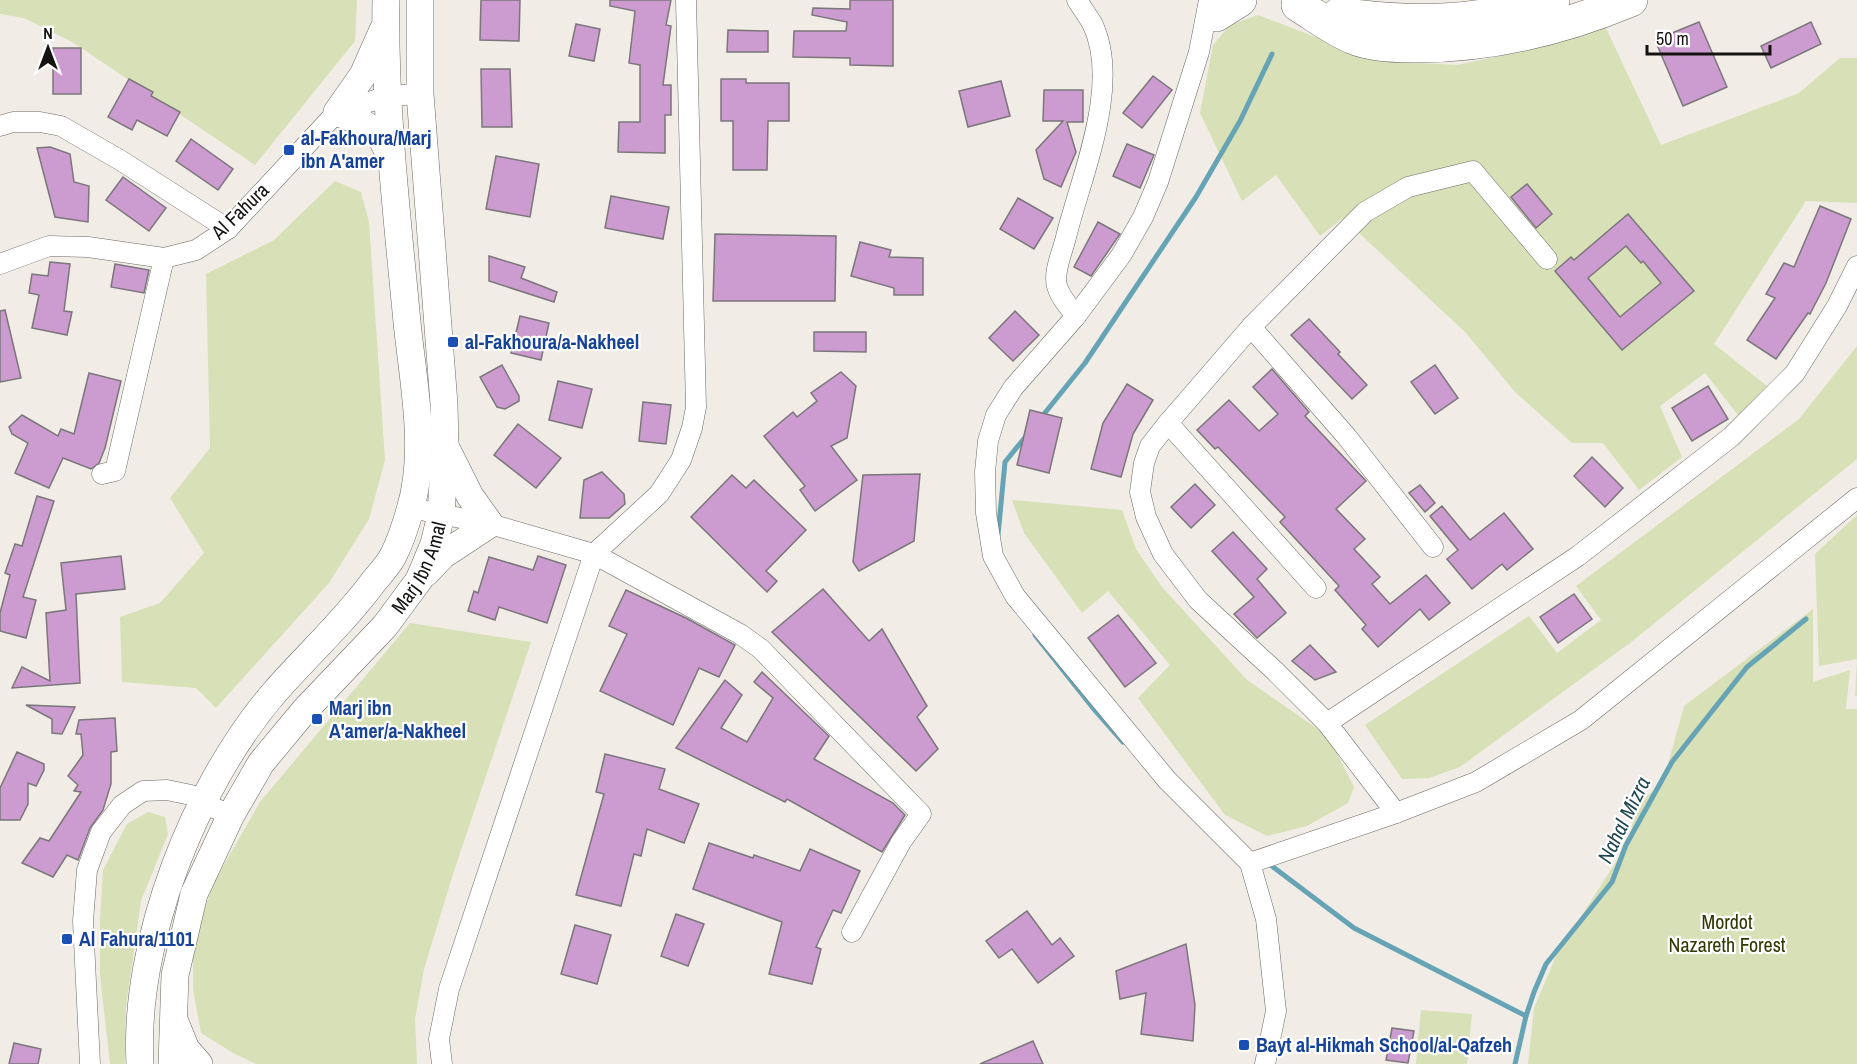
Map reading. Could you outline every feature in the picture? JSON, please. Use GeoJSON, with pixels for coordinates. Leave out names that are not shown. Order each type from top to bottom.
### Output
{"type":"FeatureCollection","features":[{"type":"Feature","properties":{"kind":"highway"},"geometry":{"type":"LineString","coordinates":[[1290,2],[1322,12],[1407,22],[1445,21],[1486,16],[1525,9],[1553,0]]}},
{"type":"Feature","properties":{"kind":"highway"},"geometry":{"type":"LineString","coordinates":[[1290,2],[1354,38],[1394,46],[1447,46],[1531,33],[1630,0]]}},
{"type":"Feature","properties":{"kind":"street","name":"Marj Ibn Amal"},"geometry":{"type":"LineString","coordinates":[[172,1064],[175,975],[194,894],[231,815],[261,763],[305,710],[385,626],[419,580],[434,544],[441,515],[445,446],[439,325],[420,94],[420,0]]}},
{"type":"Feature","properties":{"kind":"street"},"geometry":{"type":"LineString","coordinates":[[442,1064],[439,1039],[449,989],[594,554],[659,494],[681,460],[692,428],[696,408],[686,0]]}},
{"type":"Feature","properties":{"kind":"street"},"geometry":{"type":"LineString","coordinates":[[1077,0],[1092,25],[1102,58],[1103,87],[1095,137],[1057,272],[1057,285],[1062,297],[1077,316]]}},
{"type":"Feature","properties":{"kind":"street"},"geometry":{"type":"LineString","coordinates":[[1217,11],[1158,182],[1143,217],[1122,254],[1077,316],[1013,388],[996,415],[988,441],[985,472],[986,513],[993,556],[1016,596],[1167,780],[1250,863],[1266,919],[1276,1011],[1265,1064]]}},
{"type":"Feature","properties":{"kind":"street","name":"Marj Ibn Amal"},"geometry":{"type":"LineString","coordinates":[[140,1064],[139,1042],[146,966],[169,884],[202,803],[235,744],[273,694],[359,602],[394,555],[411,508],[420,454],[392,161],[386,12]]}},
{"type":"Feature","properties":{"kind":"street"},"geometry":{"type":"LineString","coordinates":[[386,12],[363,75],[337,112],[361,122],[380,135],[392,161]]}},
{"type":"Feature","properties":{"kind":"street","name":"Al Fahura"},"geometry":{"type":"LineString","coordinates":[[0,264],[49,246],[88,247],[164,258],[196,250],[228,229],[337,112],[388,96],[420,94]]}},
{"type":"Feature","properties":{"kind":"street"},"geometry":{"type":"LineString","coordinates":[[0,126],[13,122],[40,122],[61,126],[120,160],[228,229]]}},
{"type":"Feature","properties":{"kind":"street"},"geometry":{"type":"LineString","coordinates":[[1395,813],[1327,723],[1198,600],[1162,554],[1146,517],[1140,492],[1144,463],[1150,446],[1168,423],[1251,327],[1365,212],[1408,188],[1473,171],[1547,259]]}},
{"type":"Feature","properties":{"kind":"street"},"geometry":{"type":"LineString","coordinates":[[102,474],[115,471],[164,258]]}},
{"type":"Feature","properties":{"kind":"street"},"geometry":{"type":"LineString","coordinates":[[1327,723],[1578,556],[1731,437],[1796,374],[1837,306],[1857,266]]}},
{"type":"Feature","properties":{"kind":"street"},"geometry":{"type":"LineString","coordinates":[[1251,327],[1347,437],[1433,547]]}},
{"type":"Feature","properties":{"kind":"street"},"geometry":{"type":"LineString","coordinates":[[1168,423],[1316,588]]}},
{"type":"Feature","properties":{"kind":"street"},"geometry":{"type":"LineString","coordinates":[[445,446],[470,496],[490,524]]}},
{"type":"Feature","properties":{"kind":"street"},"geometry":{"type":"LineString","coordinates":[[1250,863],[1395,813],[1476,782],[1581,720],[1857,498]]}},
{"type":"Feature","properties":{"kind":"street"},"geometry":{"type":"LineString","coordinates":[[411,508],[490,524],[594,554],[740,634],[761,649],[921,814],[901,842],[852,932]]}},
{"type":"Feature","properties":{"kind":"street"},"geometry":{"type":"LineString","coordinates":[[419,580],[443,555],[490,524]]}},
{"type":"Feature","properties":{"kind":"street"},"geometry":{"type":"LineString","coordinates":[[90,1064],[83,921],[87,870],[101,832],[122,805],[143,791],[167,790],[191,795],[202,803],[231,815]]}},
{"type":"Feature","properties":{"kind":"street"},"geometry":{"type":"LineString","coordinates":[[173,1018],[186,1050],[199,1064]]}},
{"type":"Feature","properties":{"kind":"green space"},"geometry":{"type":"Polygon","coordinates":[[[0,0],[357,0],[355,41],[255,165],[74,43],[24,18],[0,14],[0,0]]]}},
{"type":"Feature","properties":{"kind":"green space"},"geometry":{"type":"Polygon","coordinates":[[[1258,15],[1378,61],[1457,65],[1528,50],[1604,24],[1661,145],[1799,93],[1840,58],[1857,58],[1857,203],[1806,201],[1714,344],[1767,386],[1738,415],[1705,373],[1660,406],[1682,457],[1639,490],[1603,443],[1572,443],[1515,392],[1465,332],[1343,218],[1320,236],[1276,175],[1242,201],[1200,113],[1213,45],[1230,25],[1258,15]]]}},
{"type":"Feature","properties":{"kind":"green space"},"geometry":{"type":"Polygon","coordinates":[[[335,181],[361,192],[369,222],[385,460],[369,519],[329,583],[216,708],[196,688],[122,682],[120,617],[160,603],[204,553],[170,498],[210,448],[206,274],[274,240],[335,181]]]}},
{"type":"Feature","properties":{"kind":"green space"},"geometry":{"type":"Polygon","coordinates":[[[1857,346],[1857,459],[1630,643],[1460,767],[1429,778],[1402,779],[1365,725],[1529,616],[1557,653],[1601,620],[1576,586],[1799,419],[1857,346]]]}},
{"type":"Feature","properties":{"kind":"green space"},"geometry":{"type":"Polygon","coordinates":[[[1012,500],[1122,510],[1136,549],[1162,587],[1247,680],[1328,736],[1354,787],[1348,803],[1307,826],[1267,836],[1225,815],[1138,698],[1170,665],[1108,591],[1082,613],[1024,533],[1012,500]]]}},
{"type":"Feature","properties":{"kind":"green space"},"geometry":{"type":"Polygon","coordinates":[[[1857,515],[1857,659],[1819,666],[1815,554],[1857,515]]]}},
{"type":"Feature","properties":{"kind":"green space","name":"Mordot Nazareth Forest"},"geometry":{"type":"Polygon","coordinates":[[[1813,609],[1813,682],[1850,670],[1846,709],[1857,709],[1857,1064],[1528,1064],[1534,1008],[1556,956],[1631,838],[1634,807],[1654,790],[1668,764],[1684,706],[1813,609]]]}},
{"type":"Feature","properties":{"kind":"green space"},"geometry":{"type":"Polygon","coordinates":[[[410,623],[531,642],[454,871],[424,969],[415,1019],[417,1064],[256,1064],[201,1033],[193,989],[193,945],[213,884],[260,802],[410,623]]]}},
{"type":"Feature","properties":{"kind":"green space"},"geometry":{"type":"Polygon","coordinates":[[[1857,659],[1857,696],[1855,696],[1857,659]]]}},
{"type":"Feature","properties":{"kind":"green space"},"geometry":{"type":"Polygon","coordinates":[[[148,812],[165,817],[168,834],[141,901],[126,1006],[125,1064],[110,1064],[100,975],[103,870],[127,824],[148,812]]]}},
{"type":"Feature","properties":{"kind":"green space"},"geometry":{"type":"Polygon","coordinates":[[[1421,1010],[1472,1014],[1467,1064],[1416,1064],[1421,1010]]]}},
{"type":"Feature","properties":{"kind":"building"},"geometry":{"type":"Polygon","coordinates":[[[481,0],[520,0],[519,41],[480,40],[481,0]]]}},
{"type":"Feature","properties":{"kind":"building"},"geometry":{"type":"Polygon","coordinates":[[[610,0],[671,0],[666,25],[671,26],[663,85],[671,85],[671,115],[665,115],[665,153],[618,152],[619,122],[640,122],[640,65],[629,63],[635,11],[610,6],[610,0]]]}},
{"type":"Feature","properties":{"kind":"building"},"geometry":{"type":"Polygon","coordinates":[[[850,0],[893,0],[893,66],[850,65],[850,58],[793,57],[794,31],[846,31],[847,22],[812,15],[813,8],[850,9],[850,0]]]}},
{"type":"Feature","properties":{"kind":"building"},"geometry":{"type":"Polygon","coordinates":[[[1699,22],[1727,87],[1683,106],[1655,40],[1699,22]]]}},
{"type":"Feature","properties":{"kind":"building"},"geometry":{"type":"Polygon","coordinates":[[[1811,22],[1821,44],[1771,68],[1761,46],[1811,22]]]}},
{"type":"Feature","properties":{"kind":"building"},"geometry":{"type":"Polygon","coordinates":[[[576,24],[600,29],[594,61],[569,56],[576,24]]]}},
{"type":"Feature","properties":{"kind":"building"},"geometry":{"type":"Polygon","coordinates":[[[728,30],[768,31],[768,52],[727,52],[728,30]]]}},
{"type":"Feature","properties":{"kind":"building"},"geometry":{"type":"Polygon","coordinates":[[[53,48],[81,48],[81,94],[53,94],[53,48]]]}},
{"type":"Feature","properties":{"kind":"building"},"geometry":{"type":"Polygon","coordinates":[[[481,69],[510,69],[512,127],[482,127],[481,69]]]}},
{"type":"Feature","properties":{"kind":"building"},"geometry":{"type":"Polygon","coordinates":[[[1153,76],[1172,90],[1142,128],[1123,113],[1153,76]]]}},
{"type":"Feature","properties":{"kind":"building"},"geometry":{"type":"Polygon","coordinates":[[[129,79],[153,92],[151,96],[180,112],[167,136],[137,120],[132,130],[108,117],[129,79]]]}},
{"type":"Feature","properties":{"kind":"building"},"geometry":{"type":"Polygon","coordinates":[[[721,79],[746,79],[746,83],[789,83],[789,121],[768,121],[767,170],[733,170],[733,121],[721,121],[721,79]]]}},
{"type":"Feature","properties":{"kind":"building"},"geometry":{"type":"Polygon","coordinates":[[[1001,81],[1010,116],[968,127],[959,91],[1001,81]]]}},
{"type":"Feature","properties":{"kind":"building"},"geometry":{"type":"Polygon","coordinates":[[[1044,90],[1083,90],[1083,122],[1067,122],[1076,152],[1061,187],[1044,179],[1036,150],[1063,121],[1043,121],[1044,90]]]}},
{"type":"Feature","properties":{"kind":"building"},"geometry":{"type":"Polygon","coordinates":[[[191,139],[233,169],[218,190],[176,161],[191,139]]]}},
{"type":"Feature","properties":{"kind":"building"},"geometry":{"type":"Polygon","coordinates":[[[1127,144],[1154,155],[1140,188],[1113,176],[1127,144]]]}},
{"type":"Feature","properties":{"kind":"building"},"geometry":{"type":"Polygon","coordinates":[[[50,147],[70,154],[74,182],[89,186],[88,222],[55,217],[37,148],[50,147]]]}},
{"type":"Feature","properties":{"kind":"building"},"geometry":{"type":"Polygon","coordinates":[[[496,156],[539,164],[530,217],[486,209],[496,156]]]}},
{"type":"Feature","properties":{"kind":"building"},"geometry":{"type":"Polygon","coordinates":[[[123,177],[166,208],[149,231],[106,200],[123,177]]]}},
{"type":"Feature","properties":{"kind":"building"},"geometry":{"type":"Polygon","coordinates":[[[1527,184],[1552,214],[1536,228],[1511,197],[1527,184]]]}},
{"type":"Feature","properties":{"kind":"building"},"geometry":{"type":"Polygon","coordinates":[[[611,196],[669,207],[663,239],[605,228],[611,196]]]}},
{"type":"Feature","properties":{"kind":"building"},"geometry":{"type":"Polygon","coordinates":[[[1018,198],[1053,218],[1034,249],[1000,229],[1018,198]]]}},
{"type":"Feature","properties":{"kind":"building"},"geometry":{"type":"Polygon","coordinates":[[[1820,206],[1851,219],[1826,283],[1810,314],[1808,313],[1776,359],[1747,340],[1775,298],[1766,294],[1784,263],[1794,267],[1820,206]]]}},
{"type":"Feature","properties":{"kind":"building"},"geometry":{"type":"Polygon","coordinates":[[[1628,214],[1694,291],[1622,350],[1555,271],[1571,257],[1574,260],[1628,214]],[[1626,246],[1588,278],[1620,317],[1661,283],[1643,261],[1641,263],[1626,246]]]}},
{"type":"Feature","properties":{"kind":"building"},"geometry":{"type":"Polygon","coordinates":[[[1098,222],[1120,234],[1091,276],[1074,267],[1098,222]]]}},
{"type":"Feature","properties":{"kind":"building"},"geometry":{"type":"Polygon","coordinates":[[[715,234],[836,236],[835,301],[713,301],[715,234]]]}},
{"type":"Feature","properties":{"kind":"building"},"geometry":{"type":"Polygon","coordinates":[[[860,242],[891,250],[889,257],[923,258],[923,295],[894,295],[894,288],[851,276],[860,242]]]}},
{"type":"Feature","properties":{"kind":"building"},"geometry":{"type":"Polygon","coordinates":[[[489,256],[525,267],[521,278],[557,292],[554,302],[489,281],[489,256]]]}},
{"type":"Feature","properties":{"kind":"building"},"geometry":{"type":"Polygon","coordinates":[[[50,262],[70,264],[64,311],[72,312],[67,335],[32,328],[39,295],[29,293],[32,274],[48,276],[50,262]]]}},
{"type":"Feature","properties":{"kind":"building"},"geometry":{"type":"Polygon","coordinates":[[[115,264],[149,270],[144,293],[111,287],[115,264]]]}},
{"type":"Feature","properties":{"kind":"building"},"geometry":{"type":"Polygon","coordinates":[[[5,310],[21,378],[0,382],[0,311],[5,310]]]}},
{"type":"Feature","properties":{"kind":"building"},"geometry":{"type":"Polygon","coordinates":[[[1015,311],[1039,335],[1013,361],[989,338],[1015,311]]]}},
{"type":"Feature","properties":{"kind":"building"},"geometry":{"type":"Polygon","coordinates":[[[520,316],[549,323],[541,360],[511,353],[520,316]]]}},
{"type":"Feature","properties":{"kind":"building"},"geometry":{"type":"Polygon","coordinates":[[[1309,319],[1367,385],[1352,399],[1291,335],[1309,319]]]}},
{"type":"Feature","properties":{"kind":"building"},"geometry":{"type":"Polygon","coordinates":[[[814,332],[866,332],[866,352],[814,351],[814,332]]]}},
{"type":"Feature","properties":{"kind":"building"},"geometry":{"type":"Polygon","coordinates":[[[502,365],[519,396],[519,401],[505,409],[497,407],[480,377],[502,365]]]}},
{"type":"Feature","properties":{"kind":"building"},"geometry":{"type":"Polygon","coordinates":[[[1435,365],[1458,398],[1435,414],[1411,382],[1435,365]]]}},
{"type":"Feature","properties":{"kind":"building"},"geometry":{"type":"Polygon","coordinates":[[[1272,369],[1309,412],[1305,416],[1366,481],[1336,509],[1365,539],[1354,549],[1380,577],[1372,584],[1390,604],[1426,575],[1450,603],[1429,620],[1420,609],[1378,647],[1362,629],[1366,625],[1335,590],[1339,586],[1280,522],[1285,517],[1218,447],[1215,449],[1197,430],[1229,400],[1259,431],[1278,414],[1253,387],[1272,369]]]}},
{"type":"Feature","properties":{"kind":"building"},"geometry":{"type":"Polygon","coordinates":[[[841,372],[856,386],[847,438],[831,446],[857,480],[815,511],[800,490],[805,486],[764,436],[793,412],[797,417],[817,401],[811,393],[841,372]]]}},
{"type":"Feature","properties":{"kind":"building"},"geometry":{"type":"Polygon","coordinates":[[[89,373],[121,381],[105,448],[99,463],[91,469],[63,458],[49,488],[15,473],[28,443],[12,434],[9,427],[22,415],[58,436],[61,429],[74,434],[89,373]]]}},
{"type":"Feature","properties":{"kind":"building"},"geometry":{"type":"Polygon","coordinates":[[[558,381],[592,389],[582,428],[549,420],[558,381]]]}},
{"type":"Feature","properties":{"kind":"building"},"geometry":{"type":"Polygon","coordinates":[[[1127,384],[1153,400],[1133,434],[1121,477],[1091,469],[1103,423],[1127,384]]]}},
{"type":"Feature","properties":{"kind":"building"},"geometry":{"type":"Polygon","coordinates":[[[1708,386],[1728,419],[1692,441],[1672,408],[1708,386]]]}},
{"type":"Feature","properties":{"kind":"building"},"geometry":{"type":"Polygon","coordinates":[[[643,402],[671,405],[666,444],[639,441],[643,402]]]}},
{"type":"Feature","properties":{"kind":"building"},"geometry":{"type":"Polygon","coordinates":[[[1030,410],[1062,418],[1049,473],[1017,465],[1030,410]]]}},
{"type":"Feature","properties":{"kind":"building"},"geometry":{"type":"Polygon","coordinates":[[[518,424],[561,458],[536,488],[494,455],[518,424]]]}},
{"type":"Feature","properties":{"kind":"building"},"geometry":{"type":"Polygon","coordinates":[[[1592,457],[1623,488],[1605,507],[1574,476],[1592,457]]]}},
{"type":"Feature","properties":{"kind":"building"},"geometry":{"type":"Polygon","coordinates":[[[602,472],[624,494],[625,504],[609,518],[580,518],[584,480],[602,472]]]}},
{"type":"Feature","properties":{"kind":"building"},"geometry":{"type":"Polygon","coordinates":[[[920,474],[914,541],[859,571],[853,562],[863,475],[920,474]]]}},
{"type":"Feature","properties":{"kind":"building"},"geometry":{"type":"Polygon","coordinates":[[[732,475],[746,488],[754,480],[806,530],[766,571],[777,581],[767,592],[691,517],[732,475]]]}},
{"type":"Feature","properties":{"kind":"building"},"geometry":{"type":"Polygon","coordinates":[[[1195,484],[1215,505],[1191,528],[1171,507],[1195,484]]]}},
{"type":"Feature","properties":{"kind":"building"},"geometry":{"type":"Polygon","coordinates":[[[1420,485],[1435,503],[1425,512],[1409,493],[1420,485]]]}},
{"type":"Feature","properties":{"kind":"building"},"geometry":{"type":"Polygon","coordinates":[[[37,496],[54,501],[23,597],[36,600],[26,638],[0,631],[0,613],[10,575],[5,573],[15,544],[22,546],[37,496]]]}},
{"type":"Feature","properties":{"kind":"building"},"geometry":{"type":"Polygon","coordinates":[[[1442,506],[1470,540],[1504,513],[1533,549],[1507,570],[1502,564],[1472,589],[1447,559],[1458,550],[1430,516],[1442,506]]]}},
{"type":"Feature","properties":{"kind":"building"},"geometry":{"type":"Polygon","coordinates":[[[1233,532],[1267,569],[1257,579],[1286,613],[1257,638],[1234,614],[1254,597],[1212,551],[1233,532]]]}},
{"type":"Feature","properties":{"kind":"building"},"geometry":{"type":"Polygon","coordinates":[[[121,556],[125,589],[76,594],[80,683],[12,688],[22,667],[50,681],[46,613],[66,610],[61,563],[121,556]]]}},
{"type":"Feature","properties":{"kind":"building"},"geometry":{"type":"Polygon","coordinates":[[[538,556],[566,565],[547,623],[499,607],[495,620],[468,611],[474,591],[478,593],[489,557],[533,570],[538,556]]]}},
{"type":"Feature","properties":{"kind":"building"},"geometry":{"type":"Polygon","coordinates":[[[823,589],[869,641],[882,629],[927,706],[917,717],[938,749],[916,771],[772,632],[823,589]]]}},
{"type":"Feature","properties":{"kind":"building"},"geometry":{"type":"Polygon","coordinates":[[[626,590],[686,618],[735,645],[719,677],[699,668],[673,725],[600,691],[627,634],[609,626],[626,590]]]}},
{"type":"Feature","properties":{"kind":"building"},"geometry":{"type":"Polygon","coordinates":[[[1574,594],[1592,619],[1558,643],[1540,617],[1574,594]]]}},
{"type":"Feature","properties":{"kind":"building"},"geometry":{"type":"Polygon","coordinates":[[[1118,615],[1156,663],[1125,687],[1088,638],[1118,615]]]}},
{"type":"Feature","properties":{"kind":"building"},"geometry":{"type":"Polygon","coordinates":[[[1310,645],[1336,672],[1315,680],[1292,661],[1310,645]]]}},
{"type":"Feature","properties":{"kind":"building"},"geometry":{"type":"Polygon","coordinates":[[[762,672],[829,736],[814,759],[893,803],[905,815],[882,852],[787,799],[785,802],[676,748],[725,680],[742,695],[721,728],[747,742],[773,698],[754,682],[762,672]]]}},
{"type":"Feature","properties":{"kind":"building"},"geometry":{"type":"Polygon","coordinates":[[[26,705],[75,707],[62,734],[52,733],[52,719],[26,705]]]}},
{"type":"Feature","properties":{"kind":"building"},"geometry":{"type":"Polygon","coordinates":[[[115,718],[117,751],[111,752],[111,784],[103,810],[90,828],[78,860],[67,855],[53,877],[22,863],[40,838],[49,841],[81,792],[74,791],[78,785],[68,776],[83,755],[81,734],[76,734],[79,720],[115,718]]]}},
{"type":"Feature","properties":{"kind":"building"},"geometry":{"type":"Polygon","coordinates":[[[17,752],[44,764],[44,770],[36,786],[28,783],[28,804],[20,820],[0,820],[0,788],[17,752]]]}},
{"type":"Feature","properties":{"kind":"building"},"geometry":{"type":"Polygon","coordinates":[[[605,754],[665,769],[659,789],[699,804],[684,843],[647,829],[641,856],[634,854],[621,906],[576,895],[604,794],[596,792],[605,754]]]}},
{"type":"Feature","properties":{"kind":"building"},"geometry":{"type":"Polygon","coordinates":[[[709,843],[800,871],[810,849],[860,871],[841,913],[833,910],[816,947],[821,949],[812,984],[769,974],[782,922],[693,889],[709,843]]]}},
{"type":"Feature","properties":{"kind":"building"},"geometry":{"type":"Polygon","coordinates":[[[1027,911],[1052,945],[1060,938],[1074,956],[1038,983],[1012,949],[999,958],[986,941],[1027,911]]]}},
{"type":"Feature","properties":{"kind":"building"},"geometry":{"type":"Polygon","coordinates":[[[676,914],[704,924],[688,966],[661,956],[676,914]]]}},
{"type":"Feature","properties":{"kind":"building"},"geometry":{"type":"Polygon","coordinates":[[[575,925],[611,935],[597,984],[561,974],[575,925]]]}},
{"type":"Feature","properties":{"kind":"building"},"geometry":{"type":"Polygon","coordinates":[[[1186,944],[1195,1005],[1193,1041],[1141,1034],[1146,993],[1120,999],[1116,971],[1186,944]]]}},
{"type":"Feature","properties":{"kind":"building"},"geometry":{"type":"Polygon","coordinates":[[[1392,1028],[1414,1031],[1408,1063],[1386,1060],[1392,1028]]]}},
{"type":"Feature","properties":{"kind":"building"},"geometry":{"type":"Polygon","coordinates":[[[1033,1041],[1043,1064],[980,1064],[1033,1041]]]}},
{"type":"Feature","properties":{"kind":"building"},"geometry":{"type":"Polygon","coordinates":[[[14,1043],[41,1049],[38,1064],[9,1064],[14,1043]]]}},
{"type":"Feature","properties":{"kind":"waterway"},"geometry":{"type":"LineString","coordinates":[[1040,419],[1085,363],[1196,197],[1240,121],[1272,54]]}},
{"type":"Feature","properties":{"kind":"waterway"},"geometry":{"type":"LineString","coordinates":[[998,535],[1005,462],[1027,435]]}},
{"type":"Feature","properties":{"kind":"waterway","name":"Nahal Mizra"},"geometry":{"type":"LineString","coordinates":[[1515,1064],[1526,1016],[1546,964],[1612,882],[1626,845],[1672,762],[1747,667],[1806,619]]}},
{"type":"Feature","properties":{"kind":"waterway"},"geometry":{"type":"LineString","coordinates":[[1035,635],[1123,742]]}},
{"type":"Feature","properties":{"kind":"waterway"},"geometry":{"type":"LineString","coordinates":[[1268,863],[1354,928],[1526,1016]]}},
{"type":"Feature","properties":{"kind":"place","name":"al-Fakhoura/Marj ibn A'amer"},"geometry":{"type":"Point","coordinates":[289,150]}},
{"type":"Feature","properties":{"kind":"place","name":"al-Fakhoura/a-Nakheel"},"geometry":{"type":"Point","coordinates":[453,342]}},
{"type":"Feature","properties":{"kind":"place","name":"Marj ibn A'amer/a-Nakheel"},"geometry":{"type":"Point","coordinates":[317,719]}},
{"type":"Feature","properties":{"kind":"place","name":"Al Fahura/1101"},"geometry":{"type":"Point","coordinates":[67,939]}},
{"type":"Feature","properties":{"kind":"place","name":"Bayt al-Hikmah School/al-Qafzeh"},"geometry":{"type":"Point","coordinates":[1244,1045]}}]}
